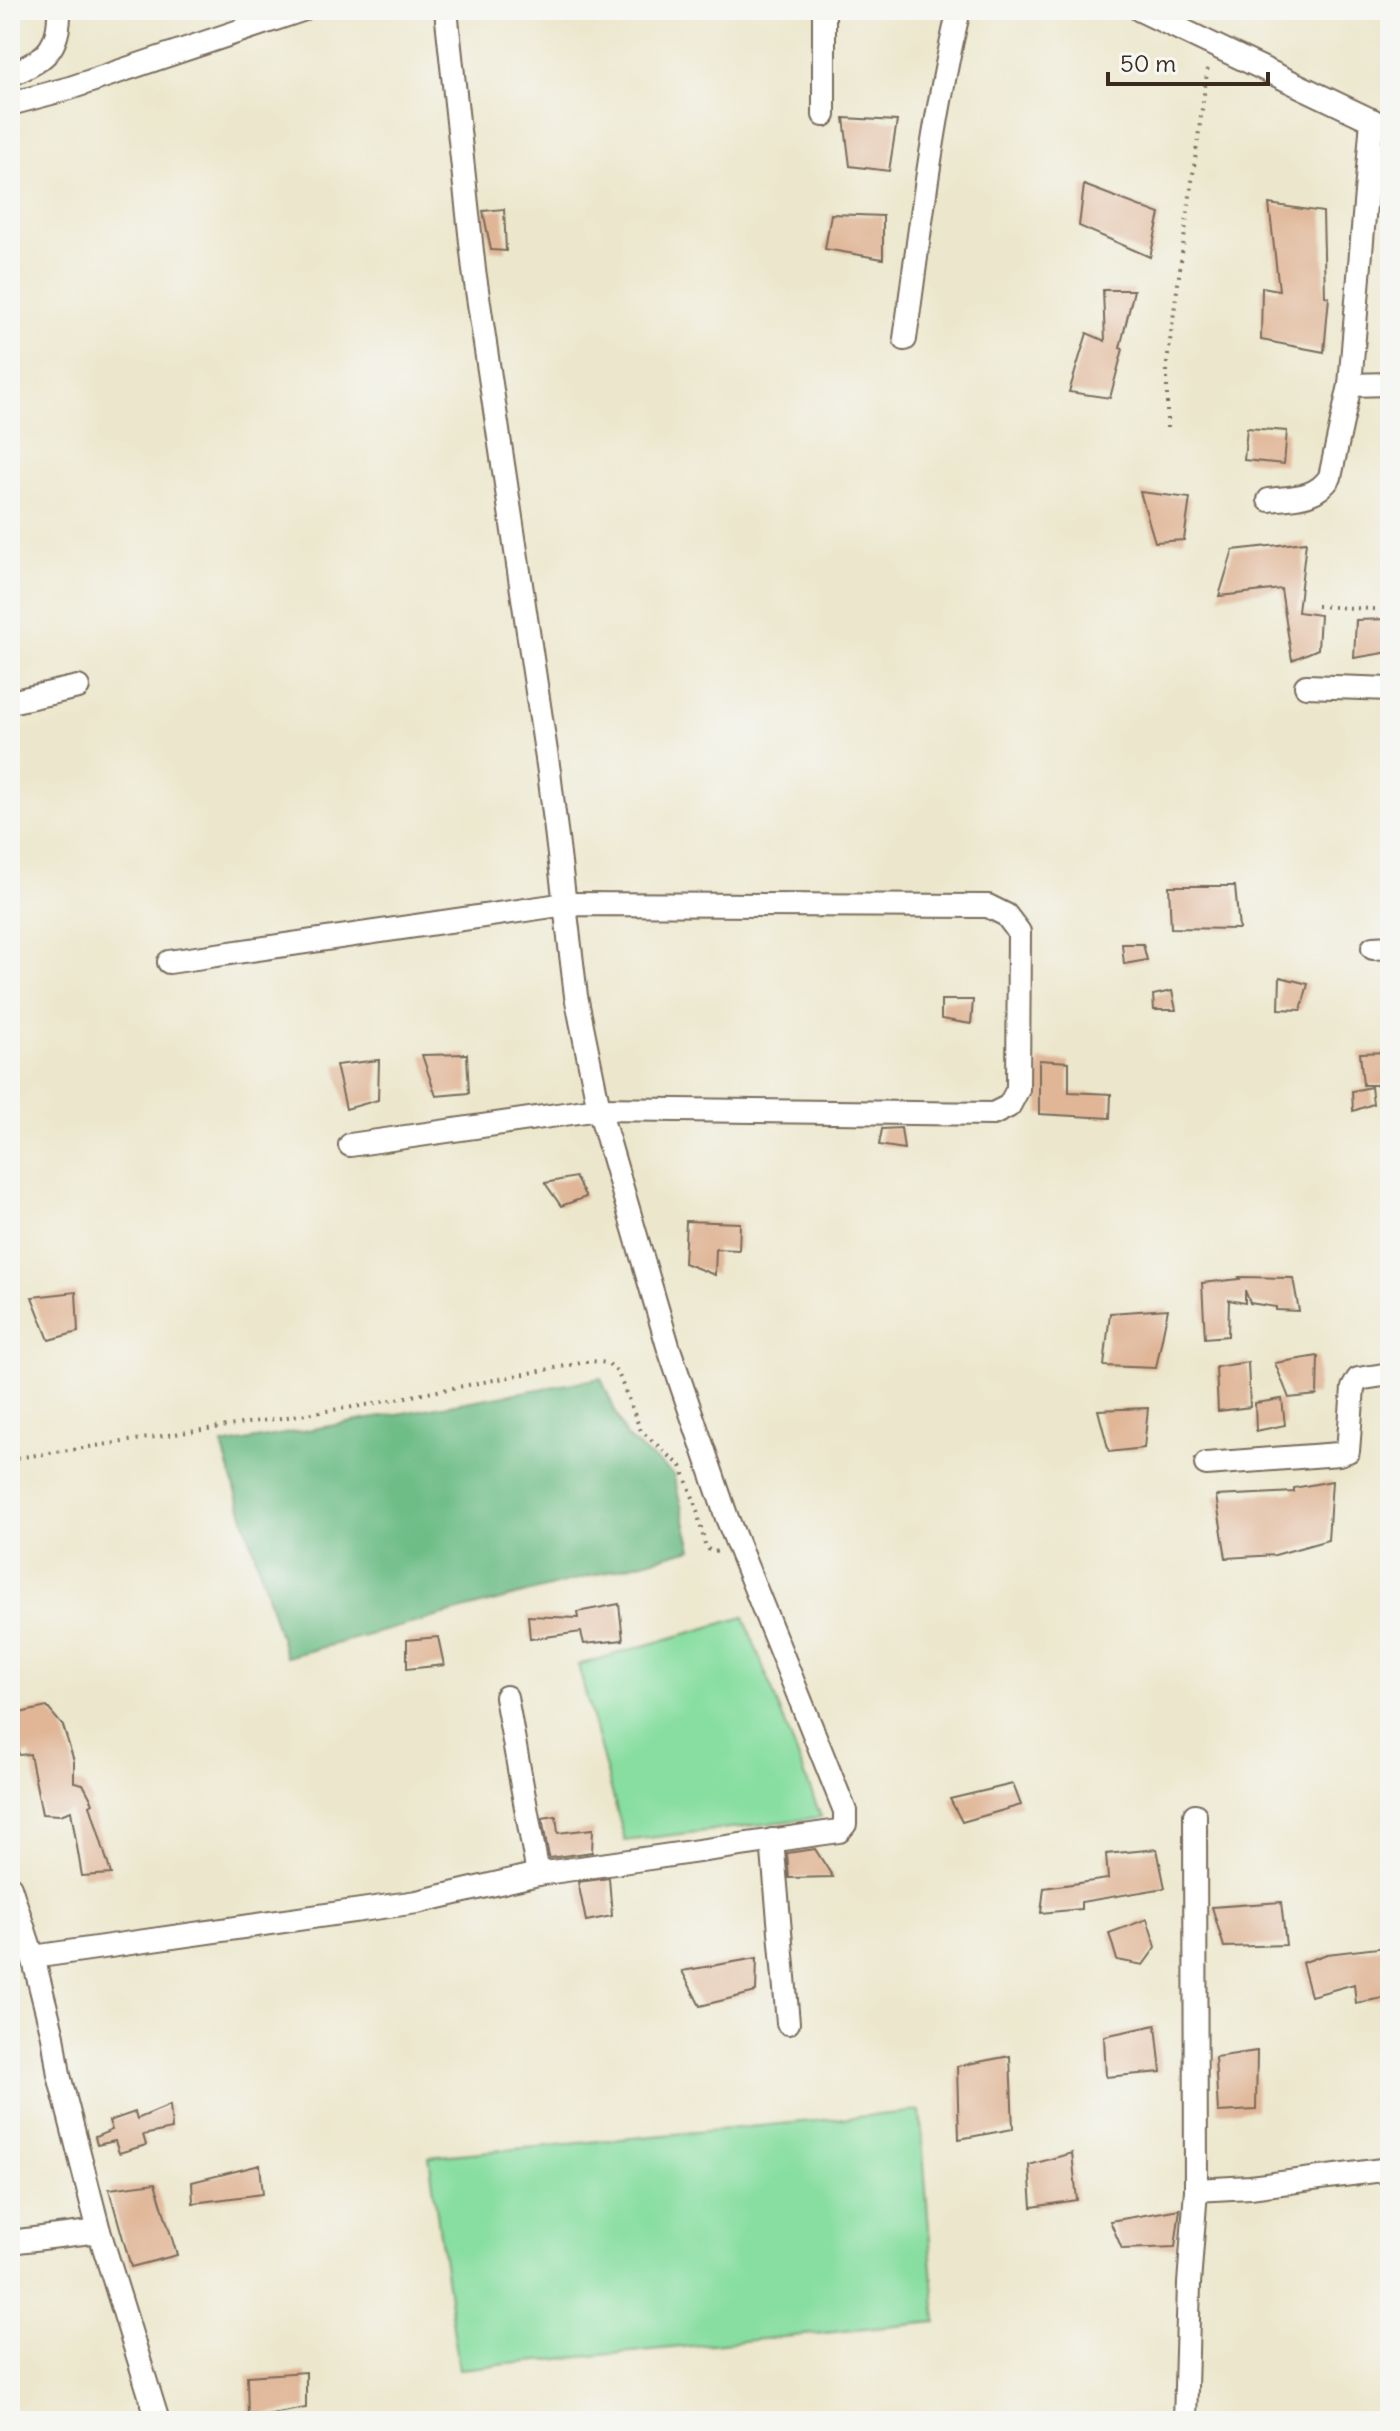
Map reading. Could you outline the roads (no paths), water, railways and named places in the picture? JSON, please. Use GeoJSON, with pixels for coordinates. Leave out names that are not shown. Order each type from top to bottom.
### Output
{"type":"FeatureCollection","features":[{"type":"Feature","properties":{"kind":"street"},"geometry":{"type":"LineString","coordinates":[[10,75],[34,65],[52,50],[60,21],[59,10]]}},
{"type":"Feature","properties":{"kind":"street"},"geometry":{"type":"LineString","coordinates":[[10,104],[70,88],[302,10]]}},
{"type":"Feature","properties":{"kind":"street"},"geometry":{"type":"LineString","coordinates":[[33,1957],[417,1902],[538,1874],[839,1831],[845,1824],[845,1811],[727,1518],[668,1346],[599,1109],[576,996],[549,772],[474,270],[446,10]]}},
{"type":"Feature","properties":{"kind":"street"},"geometry":{"type":"LineString","coordinates":[[824,10],[824,115]]}},
{"type":"Feature","properties":{"kind":"street"},"geometry":{"type":"LineString","coordinates":[[905,339],[924,197],[959,10]]}},
{"type":"Feature","properties":{"kind":"street"},"geometry":{"type":"LineString","coordinates":[[1140,10],[1381,124],[1350,385],[1330,477],[1323,488],[1314,494],[1269,500]]}},
{"type":"Feature","properties":{"kind":"street"},"geometry":{"type":"LineString","coordinates":[[1350,385],[1390,384]]}},
{"type":"Feature","properties":{"kind":"street"},"geometry":{"type":"LineString","coordinates":[[1306,686],[1390,689]]}},
{"type":"Feature","properties":{"kind":"street"},"geometry":{"type":"LineString","coordinates":[[10,702],[78,687]]}},
{"type":"Feature","properties":{"kind":"street"},"geometry":{"type":"LineString","coordinates":[[169,962],[566,904],[988,906],[1006,915],[1019,932],[1018,1089],[1009,1106],[993,1114],[599,1109],[350,1145]]}},
{"type":"Feature","properties":{"kind":"street"},"geometry":{"type":"LineString","coordinates":[[1206,1464],[1348,1451],[1353,1388],[1358,1379],[1390,1374]]}},
{"type":"Feature","properties":{"kind":"street"},"geometry":{"type":"LineString","coordinates":[[506,1697],[538,1874]]}},
{"type":"Feature","properties":{"kind":"street"},"geometry":{"type":"LineString","coordinates":[[1185,2421],[1189,2284],[1196,2190],[1195,1815]]}},
{"type":"Feature","properties":{"kind":"street"},"geometry":{"type":"LineString","coordinates":[[772,1840],[788,2023]]}},
{"type":"Feature","properties":{"kind":"street"},"geometry":{"type":"LineString","coordinates":[[10,1887],[33,1957],[99,2231],[158,2421]]}},
{"type":"Feature","properties":{"kind":"street"},"geometry":{"type":"LineString","coordinates":[[1196,2190],[1250,2187],[1390,2169]]}},
{"type":"Feature","properties":{"kind":"street"},"geometry":{"type":"LineString","coordinates":[[10,2242],[99,2231]]}}]}
